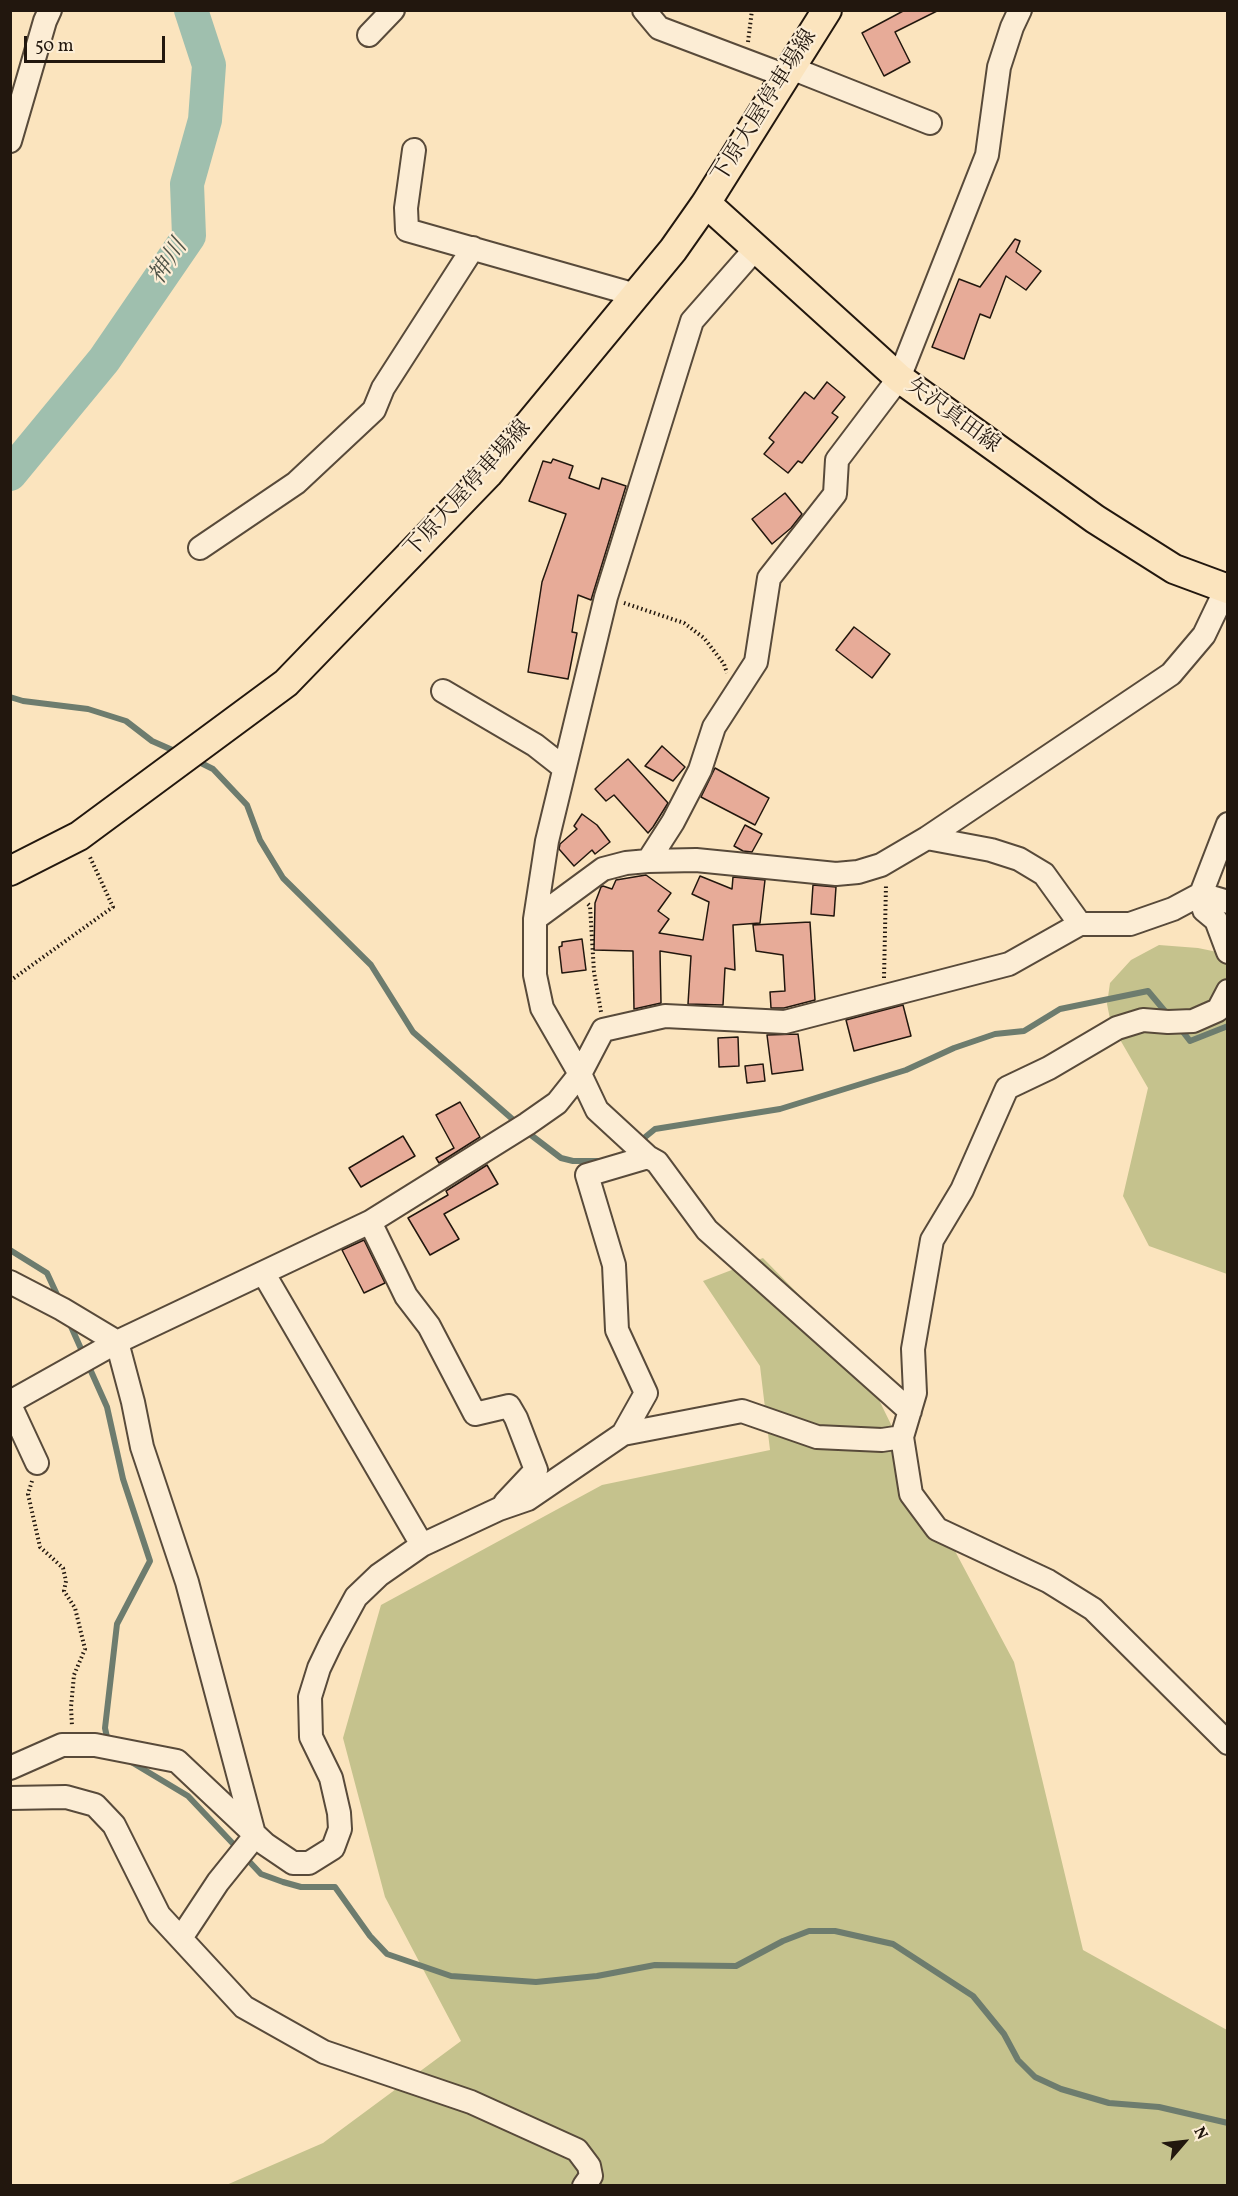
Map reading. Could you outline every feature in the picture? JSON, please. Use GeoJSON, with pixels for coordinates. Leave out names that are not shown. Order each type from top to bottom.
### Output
{"type":"FeatureCollection","features":[{"type":"Feature","properties":{"kind":"main road","name":"下原大屋停車場線"},"geometry":{"type":"LineString","coordinates":[[10,871],[79,836],[286,683],[488,474],[673,250],[706,203],[827,10]]}},
{"type":"Feature","properties":{"kind":"main road","name":"矢沢真田線"},"geometry":{"type":"LineString","coordinates":[[706,203],[899,378],[1095,519],[1174,569],[1226,589]]}},
{"type":"Feature","properties":{"kind":"street"},"geometry":{"type":"LineString","coordinates":[[10,141],[50,10]]}},
{"type":"Feature","properties":{"kind":"street"},"geometry":{"type":"LineString","coordinates":[[369,35],[393,10]]}},
{"type":"Feature","properties":{"kind":"street"},"geometry":{"type":"LineString","coordinates":[[644,10],[659,28],[746,61],[789,72],[930,123]]}},
{"type":"Feature","properties":{"kind":"street"},"geometry":{"type":"LineString","coordinates":[[648,861],[673,822],[700,770],[714,727],[756,662],[769,578],[835,494],[837,460],[899,378],[987,155],[999,67],[1020,10]]}},
{"type":"Feature","properties":{"kind":"street"},"geometry":{"type":"LineString","coordinates":[[414,150],[406,208],[407,230],[636,295]]}},
{"type":"Feature","properties":{"kind":"street"},"geometry":{"type":"LineString","coordinates":[[200,548],[296,483],[374,410],[383,388],[473,248]]}},
{"type":"Feature","properties":{"kind":"street"},"geometry":{"type":"LineString","coordinates":[[756,249],[692,321],[606,597],[563,767],[547,841],[535,919],[535,975],[542,1008],[580,1074],[597,1110],[657,1162],[707,1230],[910,1411]]}},
{"type":"Feature","properties":{"kind":"street"},"geometry":{"type":"LineString","coordinates":[[535,919],[603,869],[648,861],[732,863],[836,874],[858,872],[881,866],[927,838],[1171,675],[1204,635],[1226,589]]}},
{"type":"Feature","properties":{"kind":"street"},"geometry":{"type":"LineString","coordinates":[[443,691],[535,745],[563,767]]}},
{"type":"Feature","properties":{"kind":"street"},"geometry":{"type":"LineString","coordinates":[[38,1463],[10,1404],[117,1342],[370,1222],[527,1125],[557,1103],[580,1074],[603,1030],[665,1016],[785,1022],[1009,964],[1080,924],[1130,924],[1173,909],[1201,894],[1227,824]]}},
{"type":"Feature","properties":{"kind":"street"},"geometry":{"type":"LineString","coordinates":[[927,838],[991,850],[1019,859],[1044,874],[1080,924]]}},
{"type":"Feature","properties":{"kind":"street"},"geometry":{"type":"LineString","coordinates":[[1201,894],[1223,908],[1227,952]]}},
{"type":"Feature","properties":{"kind":"street"},"geometry":{"type":"LineString","coordinates":[[1227,991],[1218,1010],[1193,1021],[1143,1020],[1117,1028],[1049,1068],[1007,1088],[966,1182],[932,1240],[913,1349],[915,1393],[902,1437],[912,1494],[937,1529],[1048,1581],[1093,1609],[1227,1743]]}},
{"type":"Feature","properties":{"kind":"street"},"geometry":{"type":"LineString","coordinates":[[623,1434],[646,1392],[617,1330],[614,1265],[587,1175],[648,1156]]}},
{"type":"Feature","properties":{"kind":"street"},"geometry":{"type":"LineString","coordinates":[[370,1222],[406,1296],[429,1326],[475,1414],[509,1406],[516,1418],[536,1470],[499,1509]]}},
{"type":"Feature","properties":{"kind":"street"},"geometry":{"type":"LineString","coordinates":[[264,1274],[422,1545]]}},
{"type":"Feature","properties":{"kind":"street"},"geometry":{"type":"LineString","coordinates":[[10,1282],[62,1308],[117,1342],[142,1447],[187,1582],[255,1836]]}},
{"type":"Feature","properties":{"kind":"street"},"geometry":{"type":"LineString","coordinates":[[10,1768],[62,1745],[95,1745],[177,1761],[255,1836],[293,1863],[309,1863],[333,1848],[340,1829],[331,1778],[311,1737],[310,1697],[319,1668],[356,1597],[379,1575],[422,1545],[499,1509],[528,1499],[623,1434],[742,1411],[817,1437],[882,1440],[902,1437]]}},
{"type":"Feature","properties":{"kind":"street"},"geometry":{"type":"LineString","coordinates":[[10,1798],[66,1797],[95,1804],[114,1825],[159,1915],[244,2007],[324,2052],[471,2102],[577,2150],[589,2166],[591,2176],[584,2186]]}},
{"type":"Feature","properties":{"kind":"street"},"geometry":{"type":"LineString","coordinates":[[181,1938],[218,1882],[255,1836]]}},
{"type":"Feature","properties":{"kind":"path"},"geometry":{"type":"LineString","coordinates":[[746,61],[752,10]]}},
{"type":"Feature","properties":{"kind":"path"},"geometry":{"type":"LineString","coordinates":[[606,597],[684,623],[704,638],[724,664],[736,693]]}},
{"type":"Feature","properties":{"kind":"path"},"geometry":{"type":"LineString","coordinates":[[10,981],[113,907],[79,836]]}},
{"type":"Feature","properties":{"kind":"path"},"geometry":{"type":"LineString","coordinates":[[881,866],[886,878],[884,995]]}},
{"type":"Feature","properties":{"kind":"path"},"geometry":{"type":"LineString","coordinates":[[577,889],[590,906],[594,972],[603,1030]]}},
{"type":"Feature","properties":{"kind":"path"},"geometry":{"type":"LineString","coordinates":[[38,1463],[28,1494],[40,1547],[63,1568],[66,1581],[64,1592],[75,1608],[85,1649],[74,1675],[71,1707],[76,1745]]}},
{"type":"Feature","properties":{"kind":"shaded area"},"geometry":{"type":"Polygon","coordinates":[[[1159,945],[1198,948],[1227,954],[1227,1274],[1149,1246],[1123,1196],[1148,1088],[1111,1024],[1107,1004],[1110,983],[1131,960],[1159,945]]]}},
{"type":"Feature","properties":{"kind":"shaded area"},"geometry":{"type":"Polygon","coordinates":[[[763,1258],[856,1353],[930,1504],[1014,1662],[1083,1950],[1227,2030],[1227,2185],[224,2186],[323,2143],[461,2041],[385,1897],[343,1738],[381,1605],[602,1485],[770,1450],[760,1366],[703,1281],[763,1258]]]}},
{"type":"Feature","properties":{"kind":"building"},"geometry":{"type":"Polygon","coordinates":[[[905,10],[939,10],[895,32],[910,62],[884,76],[862,33],[905,10]]]}},
{"type":"Feature","properties":{"kind":"building"},"geometry":{"type":"Polygon","coordinates":[[[1015,239],[1020,241],[1016,252],[1041,271],[1026,290],[1006,276],[990,318],[980,314],[964,359],[932,347],[959,279],[980,287],[1015,239]]]}},
{"type":"Feature","properties":{"kind":"building"},"geometry":{"type":"Polygon","coordinates":[[[827,382],[845,397],[832,413],[838,417],[802,463],[798,461],[788,473],[764,454],[774,442],[769,438],[805,392],[814,399],[827,382]]]}},
{"type":"Feature","properties":{"kind":"building"},"geometry":{"type":"Polygon","coordinates":[[[553,459],[573,466],[569,478],[599,489],[602,478],[626,486],[591,600],[578,595],[572,632],[577,633],[568,679],[528,672],[542,582],[566,514],[529,501],[543,461],[551,463],[553,459]]]}},
{"type":"Feature","properties":{"kind":"building"},"geometry":{"type":"Polygon","coordinates":[[[785,493],[802,514],[791,528],[772,544],[752,519],[785,493]]]}},
{"type":"Feature","properties":{"kind":"building"},"geometry":{"type":"Polygon","coordinates":[[[854,627],[890,654],[872,678],[836,650],[854,627]]]}},
{"type":"Feature","properties":{"kind":"building"},"geometry":{"type":"Polygon","coordinates":[[[662,746],[685,767],[673,781],[645,766],[662,746]]]}},
{"type":"Feature","properties":{"kind":"building"},"geometry":{"type":"Polygon","coordinates":[[[628,759],[668,803],[648,833],[614,795],[606,801],[595,789],[628,759]]]}},
{"type":"Feature","properties":{"kind":"building"},"geometry":{"type":"Polygon","coordinates":[[[715,768],[769,798],[755,825],[701,797],[715,768]]]}},
{"type":"Feature","properties":{"kind":"building"},"geometry":{"type":"Polygon","coordinates":[[[582,814],[597,825],[610,842],[595,854],[592,850],[574,866],[559,849],[560,844],[577,829],[574,826],[582,814]]]}},
{"type":"Feature","properties":{"kind":"building"},"geometry":{"type":"Polygon","coordinates":[[[745,825],[762,834],[752,852],[743,851],[734,846],[745,825]]]}},
{"type":"Feature","properties":{"kind":"building"},"geometry":{"type":"Polygon","coordinates":[[[646,875],[671,893],[658,911],[669,919],[659,933],[703,940],[709,902],[692,894],[700,876],[732,889],[733,877],[765,880],[760,923],[733,925],[735,970],[725,968],[723,1005],[688,1004],[691,956],[660,951],[661,1003],[634,1009],[633,951],[594,950],[595,903],[601,887],[612,889],[616,880],[646,875]]]}},
{"type":"Feature","properties":{"kind":"building"},"geometry":{"type":"Polygon","coordinates":[[[813,885],[836,887],[834,916],[811,914],[813,885]]]}},
{"type":"Feature","properties":{"kind":"building"},"geometry":{"type":"Polygon","coordinates":[[[810,922],[815,1000],[784,1008],[771,1008],[770,992],[785,991],[783,955],[756,951],[753,925],[810,922]]]}},
{"type":"Feature","properties":{"kind":"building"},"geometry":{"type":"Polygon","coordinates":[[[582,939],[586,970],[562,973],[559,947],[562,946],[562,942],[582,939]]]}},
{"type":"Feature","properties":{"kind":"building"},"geometry":{"type":"Polygon","coordinates":[[[903,1005],[911,1036],[854,1051],[846,1020],[903,1005]]]}},
{"type":"Feature","properties":{"kind":"building"},"geometry":{"type":"Polygon","coordinates":[[[798,1034],[803,1070],[772,1074],[767,1035],[798,1034]]]}},
{"type":"Feature","properties":{"kind":"building"},"geometry":{"type":"Polygon","coordinates":[[[738,1037],[739,1066],[719,1067],[718,1038],[738,1037]]]}},
{"type":"Feature","properties":{"kind":"building"},"geometry":{"type":"Polygon","coordinates":[[[763,1064],[765,1081],[747,1083],[745,1066],[763,1064]]]}},
{"type":"Feature","properties":{"kind":"building"},"geometry":{"type":"Polygon","coordinates":[[[460,1102],[480,1137],[439,1163],[436,1158],[454,1148],[436,1115],[460,1102]]]}},
{"type":"Feature","properties":{"kind":"building"},"geometry":{"type":"Polygon","coordinates":[[[403,1136],[415,1156],[361,1187],[349,1168],[403,1136]]]}},
{"type":"Feature","properties":{"kind":"building"},"geometry":{"type":"Polygon","coordinates":[[[487,1165],[498,1184],[444,1214],[459,1239],[430,1255],[408,1218],[448,1195],[446,1191],[487,1165]]]}},
{"type":"Feature","properties":{"kind":"building"},"geometry":{"type":"Polygon","coordinates":[[[364,1240],[385,1283],[364,1293],[342,1250],[364,1240]]]}},
{"type":"Feature","properties":{"kind":"waterway","name":"神川"},"geometry":{"type":"LineString","coordinates":[[10,474],[104,360],[189,236],[187,184],[205,120],[209,65],[191,10]]}},
{"type":"Feature","properties":{"kind":"waterway"},"geometry":{"type":"LineString","coordinates":[[10,697],[23,701],[88,709],[126,721],[152,741],[177,752]]}},
{"type":"Feature","properties":{"kind":"waterway"},"geometry":{"type":"LineString","coordinates":[[195,760],[213,769],[247,805],[260,840],[283,878],[371,965],[413,1032],[518,1124]]}},
{"type":"Feature","properties":{"kind":"waterway"},"geometry":{"type":"LineString","coordinates":[[644,1138],[655,1129],[780,1109],[906,1070],[954,1048],[995,1034],[1024,1031],[1060,1009],[1148,991],[1169,1016]]}},
{"type":"Feature","properties":{"kind":"waterway"},"geometry":{"type":"LineString","coordinates":[[1180,1028],[1190,1041],[1228,1026]]}},
{"type":"Feature","properties":{"kind":"waterway"},"geometry":{"type":"LineString","coordinates":[[527,1132],[561,1158],[573,1161],[602,1161]]}},
{"type":"Feature","properties":{"kind":"waterway"},"geometry":{"type":"LineString","coordinates":[[10,1250],[47,1273],[59,1299]]}},
{"type":"Feature","properties":{"kind":"waterway"},"geometry":{"type":"LineString","coordinates":[[69,1322],[107,1407],[123,1479],[150,1561],[117,1624],[105,1728],[108,1742]]}},
{"type":"Feature","properties":{"kind":"waterway"},"geometry":{"type":"LineString","coordinates":[[128,1760],[188,1796],[238,1849]]}},
{"type":"Feature","properties":{"kind":"waterway"},"geometry":{"type":"LineString","coordinates":[[245,1857],[261,1874],[283,1882],[301,1887],[335,1887],[370,1936],[387,1954],[451,1976],[536,1982],[597,1976],[655,1965],[736,1966],[783,1941],[809,1931],[835,1931],[893,1944],[973,1996],[1004,2034],[1018,2060],[1035,2077],[1061,2089],[1109,2103],[1159,2107],[1228,2123]]}}]}
